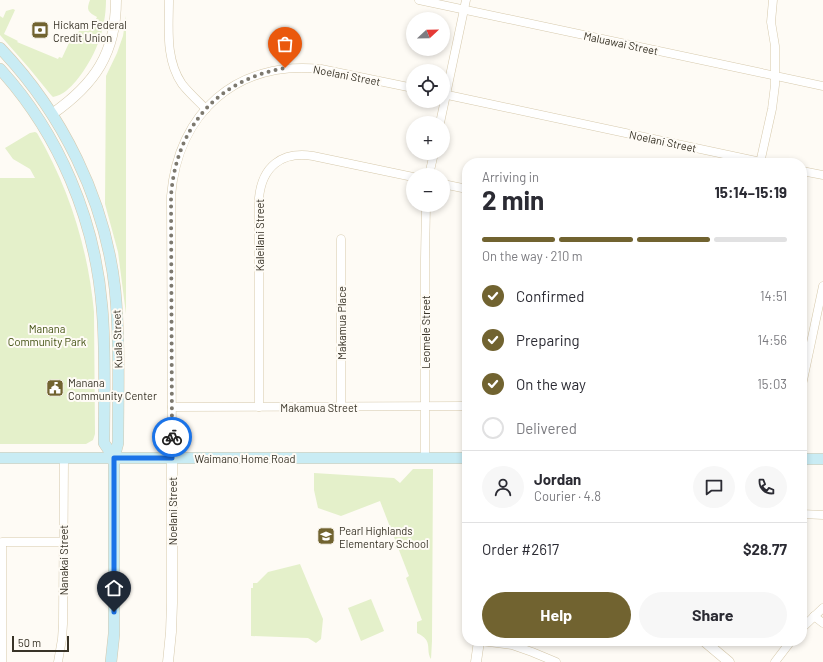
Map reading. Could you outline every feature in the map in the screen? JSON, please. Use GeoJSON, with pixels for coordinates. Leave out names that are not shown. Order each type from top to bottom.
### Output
{"type":"FeatureCollection","features":[{"type":"Feature","properties":{"kind":"main road","name":"Kuala Street"},"geometry":{"type":"LineString","coordinates":[[0,48],[20,70],[52,114],[77,159],[101,224],[112,266],[117,312],[118,444],[114,458]]}},
{"type":"Feature","properties":{"kind":"main road","name":"Kuala Street"},"geometry":{"type":"LineString","coordinates":[[0,68],[23,96],[57,150],[71,179],[88,228],[98,272],[103,314],[104,443],[114,458]]}},
{"type":"Feature","properties":{"kind":"main road"},"geometry":{"type":"LineString","coordinates":[[40,122],[52,114]]}},
{"type":"Feature","properties":{"kind":"main road","name":"Waimano Home Road"},"geometry":{"type":"LineString","coordinates":[[0,458],[462,458]]}},
{"type":"Feature","properties":{"kind":"main road"},"geometry":{"type":"LineString","coordinates":[[111,662],[114,621],[114,458]]}},
{"type":"Feature","properties":{"kind":"main road"},"geometry":{"type":"LineString","coordinates":[[807,459],[823,459]]}},
{"type":"Feature","properties":{"kind":"street"},"geometry":{"type":"LineString","coordinates":[[52,114],[68,103],[83,88],[107,55],[114,33],[116,0]]}},
{"type":"Feature","properties":{"kind":"street"},"geometry":{"type":"LineString","coordinates":[[169,0],[169,45],[173,66],[182,83],[206,108]]}},
{"type":"Feature","properties":{"kind":"street","name":"Maluawai Street"},"geometry":{"type":"LineString","coordinates":[[419,0],[823,86]]}},
{"type":"Feature","properties":{"kind":"street"},"geometry":{"type":"LineString","coordinates":[[450,73],[466,0]]}},
{"type":"Feature","properties":{"kind":"street"},"geometry":{"type":"LineString","coordinates":[[763,158],[772,109],[775,76],[774,46],[771,22],[773,0]]}},
{"type":"Feature","properties":{"kind":"street","name":"Noelani Street"},"geometry":{"type":"LineString","coordinates":[[168,662],[172,610],[171,196],[172,181],[178,158],[186,138],[206,108],[221,95],[240,82],[265,72],[285,68],[307,67],[406,87]]}},
{"type":"Feature","properties":{"kind":"street","name":"Noelani Street"},"geometry":{"type":"LineString","coordinates":[[450,96],[739,158]]}},
{"type":"Feature","properties":{"kind":"street","name":"Kaleilani Street"},"geometry":{"type":"LineString","coordinates":[[259,406],[259,198],[262,180],[267,172],[279,160],[299,154],[406,176]]}},
{"type":"Feature","properties":{"kind":"street"},"geometry":{"type":"LineString","coordinates":[[807,172],[823,175]]}},
{"type":"Feature","properties":{"kind":"street"},"geometry":{"type":"LineString","coordinates":[[450,185],[462,188]]}},
{"type":"Feature","properties":{"kind":"street","name":"Leomele Street"},"geometry":{"type":"LineString","coordinates":[[425,458],[426,212]]}},
{"type":"Feature","properties":{"kind":"street","name":"Makamua Place"},"geometry":{"type":"LineString","coordinates":[[341,239],[341,406]]}},
{"type":"Feature","properties":{"kind":"street"},"geometry":{"type":"LineString","coordinates":[[807,366],[820,317],[823,286]]}},
{"type":"Feature","properties":{"kind":"street","name":"Makamua Street"},"geometry":{"type":"LineString","coordinates":[[172,407],[462,406]]}},
{"type":"Feature","properties":{"kind":"street","name":"Nanakai Street"},"geometry":{"type":"LineString","coordinates":[[58,662],[63,624],[64,458]]}},
{"type":"Feature","properties":{"kind":"street"},"geometry":{"type":"LineString","coordinates":[[807,514],[823,515]]}},
{"type":"Feature","properties":{"kind":"street"},"geometry":{"type":"LineString","coordinates":[[2,662],[2,542],[63,542]]}},
{"type":"Feature","properties":{"kind":"street"},"geometry":{"type":"LineString","coordinates":[[807,623],[823,608]]}},
{"type":"Feature","properties":{"kind":"street"},"geometry":{"type":"LineString","coordinates":[[814,616],[823,623]]}},
{"type":"Feature","properties":{"kind":"street"},"geometry":{"type":"LineString","coordinates":[[476,662],[479,646]]}},
{"type":"Feature","properties":{"kind":"street"},"geometry":{"type":"LineString","coordinates":[[515,646],[556,662]]}},
{"type":"Feature","properties":{"kind":"street"},"geometry":{"type":"LineString","coordinates":[[710,646],[729,662]]}},
{"type":"Feature","properties":{"kind":"street"},"geometry":{"type":"LineString","coordinates":[[775,662],[787,646]]}},
{"type":"Feature","properties":{"kind":"green space"},"geometry":{"type":"Polygon","coordinates":[[[90,0],[106,0],[102,33],[94,53],[83,72],[69,89],[53,97],[0,35],[0,16],[3,18],[6,11],[13,9],[15,10],[4,34],[18,41],[17,42],[58,59],[59,57],[62,58],[74,32],[78,33],[83,23],[92,27],[97,17],[92,14],[88,8],[90,0]]]}},
{"type":"Feature","properties":{"kind":"green space"},"geometry":{"type":"Polygon","coordinates":[[[126,16],[126,314],[118,252],[105,204],[106,76],[123,36],[126,16]]]}},
{"type":"Feature","properties":{"kind":"green space","name":"Manana Community Park"},"geometry":{"type":"Polygon","coordinates":[[[30,133],[37,133],[59,175],[68,197],[82,242],[91,288],[94,312],[95,434],[93,440],[86,444],[0,444],[0,178],[35,178],[30,169],[13,159],[5,148],[30,133]]]}},
{"type":"Feature","properties":{"kind":"green space"},"geometry":{"type":"Polygon","coordinates":[[[413,469],[433,469],[431,659],[426,639],[417,633],[417,622],[422,620],[406,578],[409,576],[380,501],[341,516],[318,508],[314,490],[314,473],[394,478],[400,483],[413,469]]]}},
{"type":"Feature","properties":{"kind":"green space"},"geometry":{"type":"Polygon","coordinates":[[[300,564],[323,619],[321,639],[316,643],[308,638],[251,636],[251,588],[253,588],[253,583],[257,583],[268,572],[300,564]]]}},
{"type":"Feature","properties":{"kind":"green space"},"geometry":{"type":"Polygon","coordinates":[[[371,599],[384,631],[361,641],[348,608],[371,599]]]}},
{"type":"Feature","properties":{"kind":"way so far"},"geometry":{"type":"LineString","coordinates":[[172,437],[171,196],[172,181],[176,164],[186,138],[206,108],[221,95],[240,82],[252,76],[285,68]]}},
{"type":"Feature","properties":{"kind":"place","name":"Hickam Federal Credit Union"},"geometry":{"type":"Point","coordinates":[40,30]}},
{"type":"Feature","properties":{"kind":"place","name":"Manana Community Center"},"geometry":{"type":"Point","coordinates":[55,388]}},
{"type":"Feature","properties":{"kind":"place","name":"Pearl Highlands Elementary School"},"geometry":{"type":"Point","coordinates":[326,536]}},
{"type":"Feature","properties":{"kind":"route"},"geometry":{"type":"LineString","coordinates":[[114,612],[114,458],[172,458],[172,437]]}}]}
